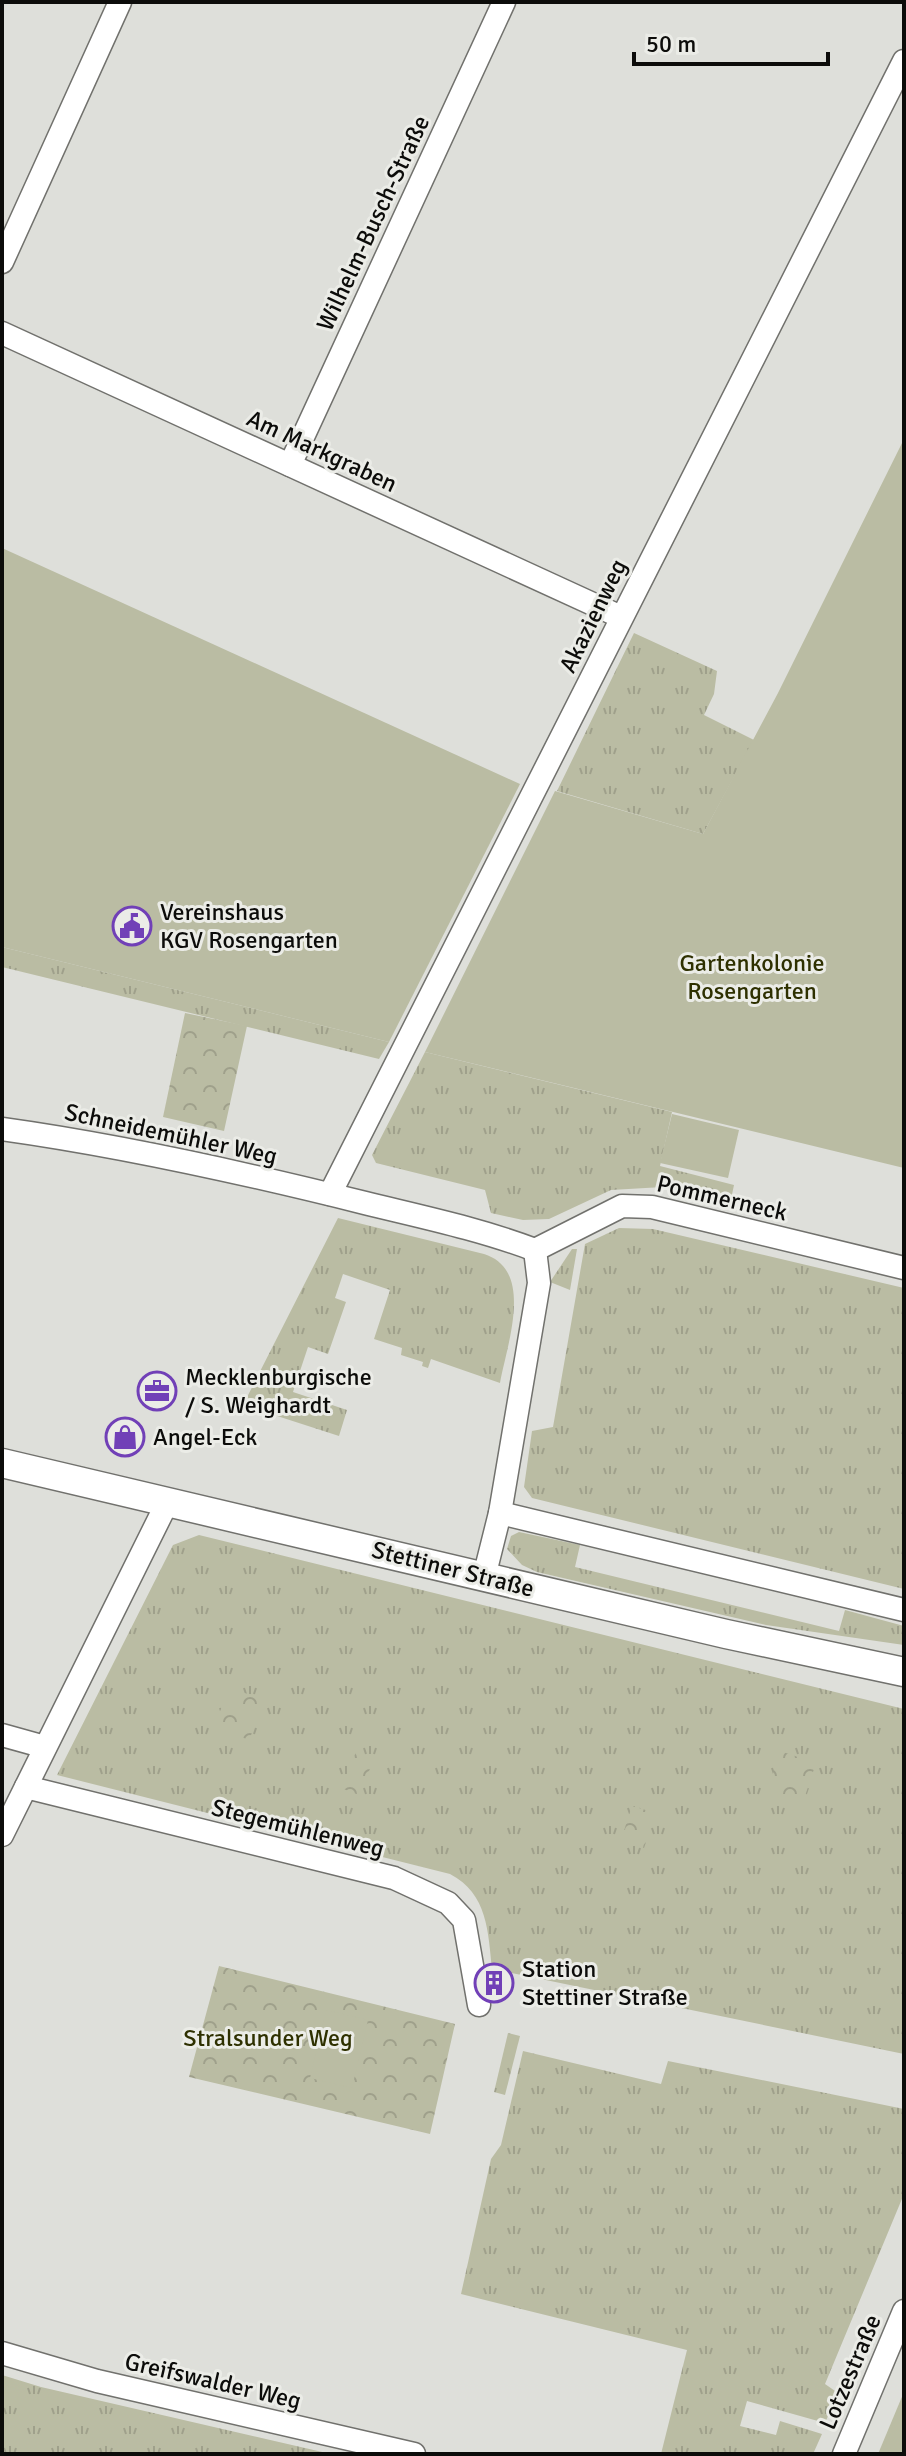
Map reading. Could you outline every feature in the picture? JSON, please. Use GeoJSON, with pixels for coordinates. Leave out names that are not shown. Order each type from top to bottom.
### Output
{"type":"FeatureCollection","features":[{"type":"Feature","properties":{"kind":"street"},"geometry":{"type":"LineString","coordinates":[[2,262],[120,2]]}},
{"type":"Feature","properties":{"kind":"street","name":"Wilhelm-Busch-Straße"},"geometry":{"type":"LineString","coordinates":[[290,465],[504,2]]}},
{"type":"Feature","properties":{"kind":"street","name":"Akazienweg"},"geometry":{"type":"LineString","coordinates":[[330,1194],[904,61]]}},
{"type":"Feature","properties":{"kind":"street","name":"Am Markgraben"},"geometry":{"type":"LineString","coordinates":[[2,333],[621,617]]}},
{"type":"Feature","properties":{"kind":"street","name":"Schneidemühler Weg"},"geometry":{"type":"LineString","coordinates":[[2,1129],[120,1147],[330,1194]]}},
{"type":"Feature","properties":{"kind":"street"},"geometry":{"type":"LineString","coordinates":[[330,1194],[493,1235],[535,1250],[539,1283],[500,1513],[484,1577]]}},
{"type":"Feature","properties":{"kind":"street","name":"Pommerneck"},"geometry":{"type":"LineString","coordinates":[[535,1250],[622,1206],[652,1207],[904,1268]]}},
{"type":"Feature","properties":{"kind":"street","name":"Stettiner Straße"},"geometry":{"type":"LineString","coordinates":[[2,1463],[904,1672]]}},
{"type":"Feature","properties":{"kind":"street"},"geometry":{"type":"LineString","coordinates":[[2,1835],[168,1501]]}},
{"type":"Feature","properties":{"kind":"street"},"geometry":{"type":"LineString","coordinates":[[500,1513],[904,1610]]}},
{"type":"Feature","properties":{"kind":"street"},"geometry":{"type":"LineString","coordinates":[[2,1735],[45,1747]]}},
{"type":"Feature","properties":{"kind":"street","name":"Stegemühlenweg"},"geometry":{"type":"LineString","coordinates":[[26,1787],[394,1878],[448,1903],[464,1920],[479,2005]]}},
{"type":"Feature","properties":{"kind":"street","name":"Lotzestraße"},"geometry":{"type":"LineString","coordinates":[[844,2454],[904,2311]]}},
{"type":"Feature","properties":{"kind":"street","name":"Greifswalder Weg"},"geometry":{"type":"LineString","coordinates":[[2,2353],[97,2381],[414,2454]]}},
{"type":"Feature","properties":{"kind":"green space","name":"Gartenkolonie Rosengarten"},"geometry":{"type":"Polygon","coordinates":[[[904,439],[904,1168],[425,1052],[555,791],[703,834],[778,693],[904,439]]]}},
{"type":"Feature","properties":{"kind":"green space"},"geometry":{"type":"Polygon","coordinates":[[[2,548],[520,784],[389,1042],[2,947],[2,548]]]}},
{"type":"Feature","properties":{"kind":"green space"},"geometry":{"type":"Polygon","coordinates":[[[634,633],[717,671],[714,694],[704,715],[754,740],[703,834],[557,791],[634,633]]]}},
{"type":"Feature","properties":{"kind":"green space"},"geometry":{"type":"Polygon","coordinates":[[[2,947],[389,1042],[379,1059],[2,967],[2,947]]]}},
{"type":"Feature","properties":{"kind":"green space"},"geometry":{"type":"Polygon","coordinates":[[[185,1013],[247,1026],[224,1131],[163,1117],[185,1013]]]}},
{"type":"Feature","properties":{"kind":"green space"},"geometry":{"type":"Polygon","coordinates":[[[425,1052],[672,1112],[660,1166],[734,1185],[730,1204],[663,1187],[611,1190],[549,1219],[523,1220],[491,1213],[485,1190],[376,1163],[372,1155],[425,1052]]]}},
{"type":"Feature","properties":{"kind":"green space"},"geometry":{"type":"Polygon","coordinates":[[[672,1114],[739,1130],[728,1178],[660,1163],[672,1114]]]}},
{"type":"Feature","properties":{"kind":"green space"},"geometry":{"type":"Polygon","coordinates":[[[338,1218],[484,1254],[500,1263],[509,1275],[514,1310],[500,1383],[431,1359],[428,1368],[422,1366],[423,1362],[401,1355],[402,1348],[374,1339],[390,1290],[343,1274],[335,1298],[346,1302],[328,1354],[308,1347],[293,1392],[347,1410],[339,1436],[243,1405],[338,1218]]]}},
{"type":"Feature","properties":{"kind":"green space"},"geometry":{"type":"Polygon","coordinates":[[[619,1228],[653,1229],[904,1288],[904,1589],[532,1498],[524,1487],[532,1431],[553,1427],[585,1244],[619,1228]]]}},
{"type":"Feature","properties":{"kind":"green space"},"geometry":{"type":"Polygon","coordinates":[[[572,1249],[577,1249],[570,1290],[550,1282],[572,1249]]]}},
{"type":"Feature","properties":{"kind":"green space"},"geometry":{"type":"Polygon","coordinates":[[[519,1532],[580,1545],[575,1567],[839,1631],[845,1610],[904,1626],[904,1645],[766,1625],[537,1572],[522,1565],[507,1549],[511,1536],[519,1532]]]}},
{"type":"Feature","properties":{"kind":"green space"},"geometry":{"type":"Polygon","coordinates":[[[199,1535],[904,1709],[904,2054],[492,1969],[487,1928],[479,1903],[463,1882],[450,1874],[57,1775],[173,1545],[199,1535]]]}},
{"type":"Feature","properties":{"kind":"green space"},"geometry":{"type":"Polygon","coordinates":[[[230,1687],[265,1701],[249,1740],[214,1726],[230,1687]]]}},
{"type":"Feature","properties":{"kind":"green space"},"geometry":{"type":"Polygon","coordinates":[[[780,1751],[816,1763],[803,1802],[768,1790],[780,1751]]]}},
{"type":"Feature","properties":{"kind":"green space"},"geometry":{"type":"Polygon","coordinates":[[[356,1752],[374,1759],[359,1795],[341,1788],[356,1752]]]}},
{"type":"Feature","properties":{"kind":"green space"},"geometry":{"type":"Polygon","coordinates":[[[632,1806],[656,1813],[644,1848],[621,1840],[632,1806]]]}},
{"type":"Feature","properties":{"kind":"green space","name":"Stralsunder Weg"},"geometry":{"type":"Polygon","coordinates":[[[219,1966],[455,2024],[430,2134],[189,2077],[219,1966]]]}},
{"type":"Feature","properties":{"kind":"green space"},"geometry":{"type":"Polygon","coordinates":[[[326,2010],[368,2020],[352,2088],[310,2078],[326,2010]]]}},
{"type":"Feature","properties":{"kind":"green space"},"geometry":{"type":"Polygon","coordinates":[[[508,2033],[520,2036],[505,2095],[494,2092],[508,2033]]]}},
{"type":"Feature","properties":{"kind":"green space"},"geometry":{"type":"Polygon","coordinates":[[[523,2051],[661,2084],[668,2061],[904,2109],[904,2194],[825,2384],[838,2393],[825,2423],[747,2401],[740,2426],[776,2435],[780,2421],[822,2434],[813,2454],[661,2454],[687,2350],[461,2294],[491,2159],[501,2145],[523,2051]]]}},
{"type":"Feature","properties":{"kind":"green space"},"geometry":{"type":"Polygon","coordinates":[[[2,2375],[41,2387],[331,2454],[2,2454],[2,2375]]]}},
{"type":"Feature","properties":{"kind":"green space"},"geometry":{"type":"Polygon","coordinates":[[[904,2392],[904,2454],[878,2454],[901,2399],[904,2392]]]}},
{"type":"Feature","properties":{"kind":"place","name":"Vereinshaus KGV Rosengarten"},"geometry":{"type":"Point","coordinates":[132,926]}},
{"type":"Feature","properties":{"kind":"place","name":"Mecklenburgische / S. Weighardt"},"geometry":{"type":"Point","coordinates":[157,1391]}},
{"type":"Feature","properties":{"kind":"place","name":"Angel-Eck"},"geometry":{"type":"Point","coordinates":[125,1437]}},
{"type":"Feature","properties":{"kind":"place","name":"Station Stettiner Straße"},"geometry":{"type":"Point","coordinates":[494,1983]}}]}
